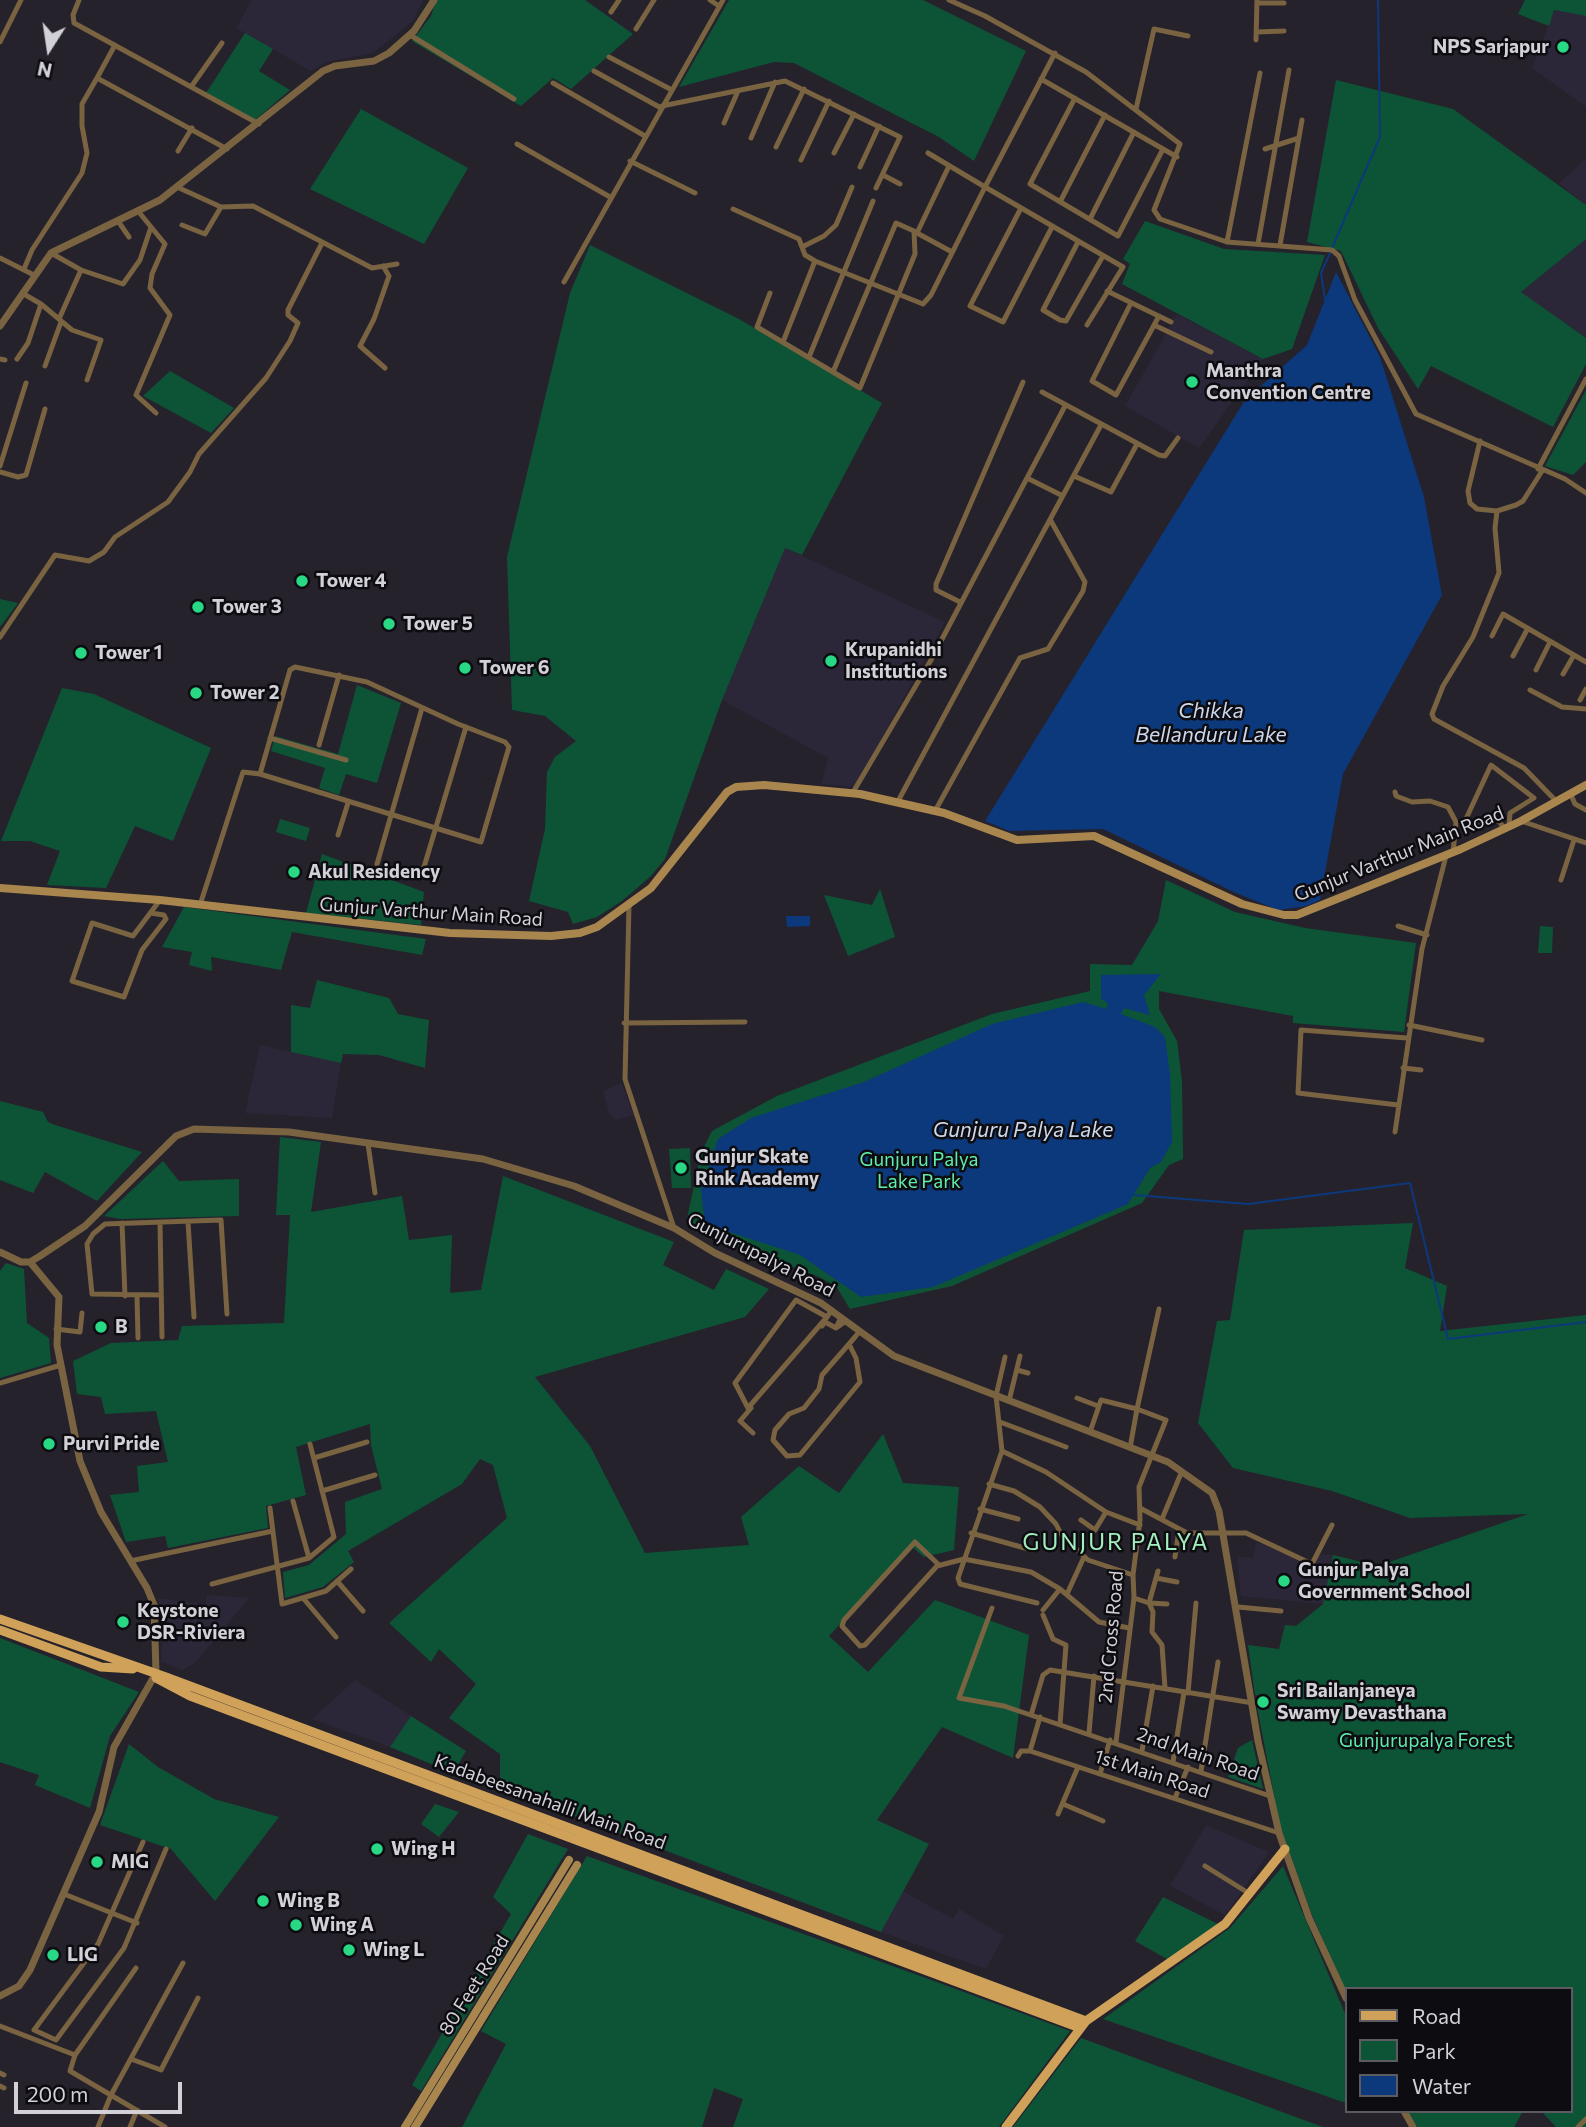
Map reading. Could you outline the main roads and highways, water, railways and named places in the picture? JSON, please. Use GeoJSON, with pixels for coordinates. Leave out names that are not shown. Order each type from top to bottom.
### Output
{"type":"FeatureCollection","features":[{"type":"Feature","properties":{"kind":"main road","name":"Gunjur Varthur Main Road"},"geometry":{"type":"LineString","coordinates":[[0,888],[163,900],[450,933],[551,936],[597,927],[629,905],[659,879],[702,820],[727,792],[736,787],[780,786],[852,794],[936,811],[1017,840],[1078,835],[1107,839],[1242,904],[1284,915],[1306,914],[1521,821],[1586,785]]}},
{"type":"Feature","properties":{"kind":"main road","name":"Kadabeesanahalli Main Road"},"geometry":{"type":"LineString","coordinates":[[0,1619],[155,1675],[190,1696],[585,1838],[1083,2025]]}},
{"type":"Feature","properties":{"kind":"main road","name":"Kadabeesanahalli Main Road"},"geometry":{"type":"LineString","coordinates":[[0,1630],[101,1667],[129,1669],[155,1675]]}},
{"type":"Feature","properties":{"kind":"main road"},"geometry":{"type":"LineString","coordinates":[[1006,2127],[1083,2025],[1225,1924],[1285,1849]]}},
{"type":"Feature","properties":{"kind":"main road","name":"80 Feet Road"},"geometry":{"type":"LineString","coordinates":[[405,2127],[573,1862],[415,2127]]}},
{"type":"Feature","properties":{"kind":"water","name":"Chikka Bellanduru Lake"},"geometry":{"type":"Polygon","coordinates":[[[1336,272],[1380,357],[1424,497],[1442,595],[1343,774],[1320,900],[1307,906],[1278,910],[1236,893],[1103,829],[1009,831],[985,821],[1245,400],[1307,345],[1336,272]]]}},
{"type":"Feature","properties":{"kind":"water"},"geometry":{"type":"Polygon","coordinates":[[[786,916],[810,916],[810,926],[787,927],[786,916]]]}},
{"type":"Feature","properties":{"kind":"water","name":"Gunjuru Palya Lake"},"geometry":{"type":"Polygon","coordinates":[[[1161,974],[1144,995],[1150,1015],[1124,1008],[1121,1014],[1155,1027],[1165,1037],[1170,1074],[1172,1142],[1161,1162],[1150,1168],[1128,1204],[933,1287],[861,1297],[800,1255],[705,1224],[701,1190],[718,1139],[751,1118],[864,1082],[992,1024],[1083,1002],[1106,1009],[1108,1003],[1101,999],[1101,975],[1161,974]]]}},
{"type":"Feature","properties":{"kind":"waterway"},"geometry":{"type":"LineString","coordinates":[[1332,248],[1380,137],[1378,0]]}},
{"type":"Feature","properties":{"kind":"waterway"},"geometry":{"type":"LineString","coordinates":[[1325,300],[1321,273],[1330,253]]}},
{"type":"Feature","properties":{"kind":"waterway"},"geometry":{"type":"LineString","coordinates":[[1134,1195],[1248,1204],[1410,1183],[1448,1339],[1586,1322]]}},
{"type":"Feature","properties":{"kind":"place","name":"NPS Sarjapur"},"geometry":{"type":"Point","coordinates":[1563,47]}},
{"type":"Feature","properties":{"kind":"place","name":"Manthra Convention Centre"},"geometry":{"type":"Point","coordinates":[1192,382]}},
{"type":"Feature","properties":{"kind":"place","name":"Tower 4"},"geometry":{"type":"Point","coordinates":[302,581]}},
{"type":"Feature","properties":{"kind":"place","name":"Tower 3"},"geometry":{"type":"Point","coordinates":[198,607]}},
{"type":"Feature","properties":{"kind":"place","name":"Tower 5"},"geometry":{"type":"Point","coordinates":[389,624]}},
{"type":"Feature","properties":{"kind":"place","name":"Tower 1"},"geometry":{"type":"Point","coordinates":[81,653]}},
{"type":"Feature","properties":{"kind":"place","name":"Krupanidhi Institutions"},"geometry":{"type":"Point","coordinates":[831,661]}},
{"type":"Feature","properties":{"kind":"place","name":"Tower 6"},"geometry":{"type":"Point","coordinates":[465,668]}},
{"type":"Feature","properties":{"kind":"place","name":"Tower 2"},"geometry":{"type":"Point","coordinates":[196,693]}},
{"type":"Feature","properties":{"kind":"place","name":"Akul Residency"},"geometry":{"type":"Point","coordinates":[294,872]}},
{"type":"Feature","properties":{"kind":"place","name":"Gunjur Skate Rink Academy"},"geometry":{"type":"Point","coordinates":[681,1168]}},
{"type":"Feature","properties":{"kind":"place","name":"B"},"geometry":{"type":"Point","coordinates":[101,1327]}},
{"type":"Feature","properties":{"kind":"place","name":"Purvi Pride"},"geometry":{"type":"Point","coordinates":[49,1444]}},
{"type":"Feature","properties":{"kind":"place","name":"Gunjur Palya Government School"},"geometry":{"type":"Point","coordinates":[1284,1581]}},
{"type":"Feature","properties":{"kind":"place","name":"Keystone DSR-Riviera"},"geometry":{"type":"Point","coordinates":[123,1622]}},
{"type":"Feature","properties":{"kind":"place","name":"Sri Bailanjaneya Swamy Devasthana"},"geometry":{"type":"Point","coordinates":[1263,1702]}},
{"type":"Feature","properties":{"kind":"place","name":"Wing H"},"geometry":{"type":"Point","coordinates":[377,1849]}},
{"type":"Feature","properties":{"kind":"place","name":"MIG"},"geometry":{"type":"Point","coordinates":[97,1862]}},
{"type":"Feature","properties":{"kind":"place","name":"Wing B"},"geometry":{"type":"Point","coordinates":[263,1901]}},
{"type":"Feature","properties":{"kind":"place","name":"Wing A"},"geometry":{"type":"Point","coordinates":[296,1925]}},
{"type":"Feature","properties":{"kind":"place","name":"Wing L"},"geometry":{"type":"Point","coordinates":[349,1950]}},
{"type":"Feature","properties":{"kind":"place","name":"LIG"},"geometry":{"type":"Point","coordinates":[53,1955]}},
{"type":"Feature","properties":{"kind":"district","name":"GUNJUR PALYA"},"geometry":{"type":"Point","coordinates":[1116,1542]}},
{"type":"Feature","properties":{"kind":"park label","name":"Gunjuru Palya Lake Park"},"geometry":{"type":"Point","coordinates":[919,1171]}},
{"type":"Feature","properties":{"kind":"park label","name":"Gunjurupalya Forest"},"geometry":{"type":"Point","coordinates":[1426,1741]}}]}
